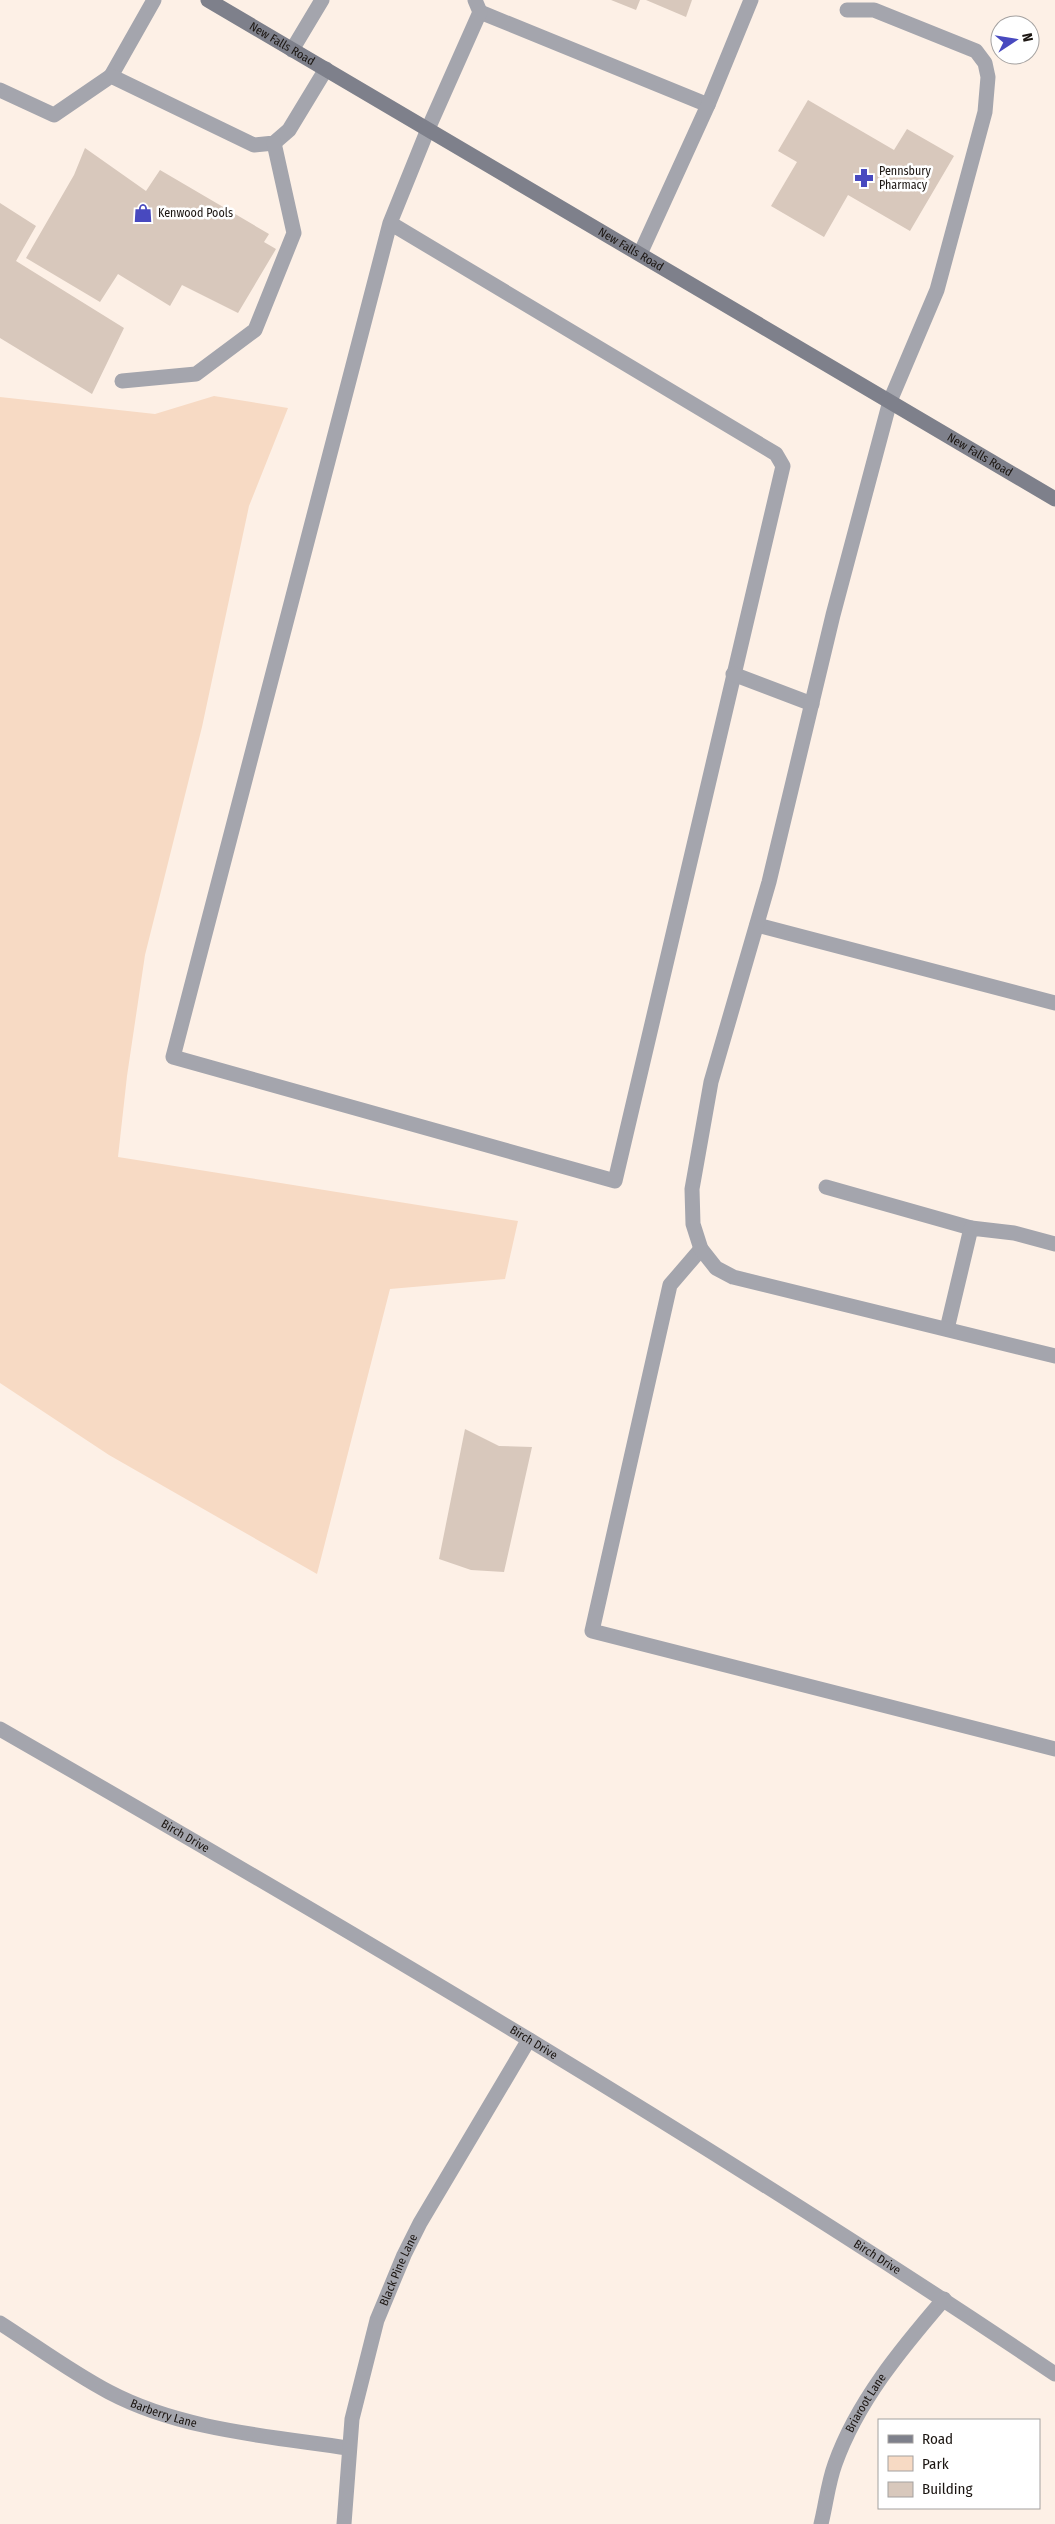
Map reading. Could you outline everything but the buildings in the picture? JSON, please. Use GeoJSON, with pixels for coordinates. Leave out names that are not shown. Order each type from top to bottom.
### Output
{"type":"FeatureCollection","features":[{"type":"Feature","properties":{"kind":"main road","name":"New Falls Road"},"geometry":{"type":"LineString","coordinates":[[208,0],[1055,499]]}},
{"type":"Feature","properties":{"kind":"street"},"geometry":{"type":"LineString","coordinates":[[0,90],[54,115],[111,76],[154,0]]}},
{"type":"Feature","properties":{"kind":"street"},"geometry":{"type":"LineString","coordinates":[[292,50],[322,0]]}},
{"type":"Feature","properties":{"kind":"street"},"geometry":{"type":"LineString","coordinates":[[640,254],[708,105],[751,0]]}},
{"type":"Feature","properties":{"kind":"street"},"geometry":{"type":"LineString","coordinates":[[390,223],[776,454],[783,466],[615,1180],[173,1057],[390,223],[478,6],[708,105]]}},
{"type":"Feature","properties":{"kind":"street"},"geometry":{"type":"LineString","coordinates":[[847,10],[874,10],[976,51],[985,63],[988,77],[985,112],[937,290],[890,402],[833,615],[757,925],[711,1082],[692,1189],[693,1224],[701,1248],[716,1268],[733,1277],[809,1298],[1055,1356]]}},
{"type":"Feature","properties":{"kind":"street"},"geometry":{"type":"LineString","coordinates":[[111,76],[254,145],[274,143],[289,130],[326,69]]}},
{"type":"Feature","properties":{"kind":"street"},"geometry":{"type":"LineString","coordinates":[[122,381],[196,374],[255,330],[294,233],[274,143]]}},
{"type":"Feature","properties":{"kind":"street"},"geometry":{"type":"LineString","coordinates":[[734,674],[812,704]]}},
{"type":"Feature","properties":{"kind":"street"},"geometry":{"type":"LineString","coordinates":[[757,925],[1055,1003]]}},
{"type":"Feature","properties":{"kind":"street"},"geometry":{"type":"LineString","coordinates":[[826,1188],[972,1228],[1014,1233],[1055,1244]]}},
{"type":"Feature","properties":{"kind":"street"},"geometry":{"type":"LineString","coordinates":[[947,1329],[972,1228]]}},
{"type":"Feature","properties":{"kind":"street"},"geometry":{"type":"LineString","coordinates":[[701,1248],[670,1285],[592,1631],[1055,1749]]}},
{"type":"Feature","properties":{"kind":"street","name":"Birch Drive"},"geometry":{"type":"LineString","coordinates":[[0,1729],[268,1883],[782,2195],[944,2299],[1055,2374]]}},
{"type":"Feature","properties":{"kind":"street","name":"Black Pine Lane"},"geometry":{"type":"LineString","coordinates":[[344,2524],[348,2448],[352,2419],[377,2320],[404,2255],[528,2041]]}},
{"type":"Feature","properties":{"kind":"street","name":"Briaroot Lane"},"geometry":{"type":"LineString","coordinates":[[821,2524],[835,2465],[861,2408],[909,2340],[944,2299]]}},
{"type":"Feature","properties":{"kind":"street","name":"Barberry Lane"},"geometry":{"type":"LineString","coordinates":[[0,2323],[109,2392],[152,2410],[218,2429],[348,2448]]}},
{"type":"Feature","properties":{"kind":"green space"},"geometry":{"type":"Polygon","coordinates":[[[214,396],[288,408],[249,506],[202,727],[145,955],[127,1076],[118,1157],[518,1221],[505,1279],[390,1289],[317,1574],[109,1455],[0,1383],[0,397],[155,414],[214,396]]]}},
{"type":"Feature","properties":{"kind":"place","name":"Pennsbury Pharmacy"},"geometry":{"type":"Point","coordinates":[864,178]}},
{"type":"Feature","properties":{"kind":"place","name":"Kenwood Pools"},"geometry":{"type":"Point","coordinates":[143,213]}}]}
